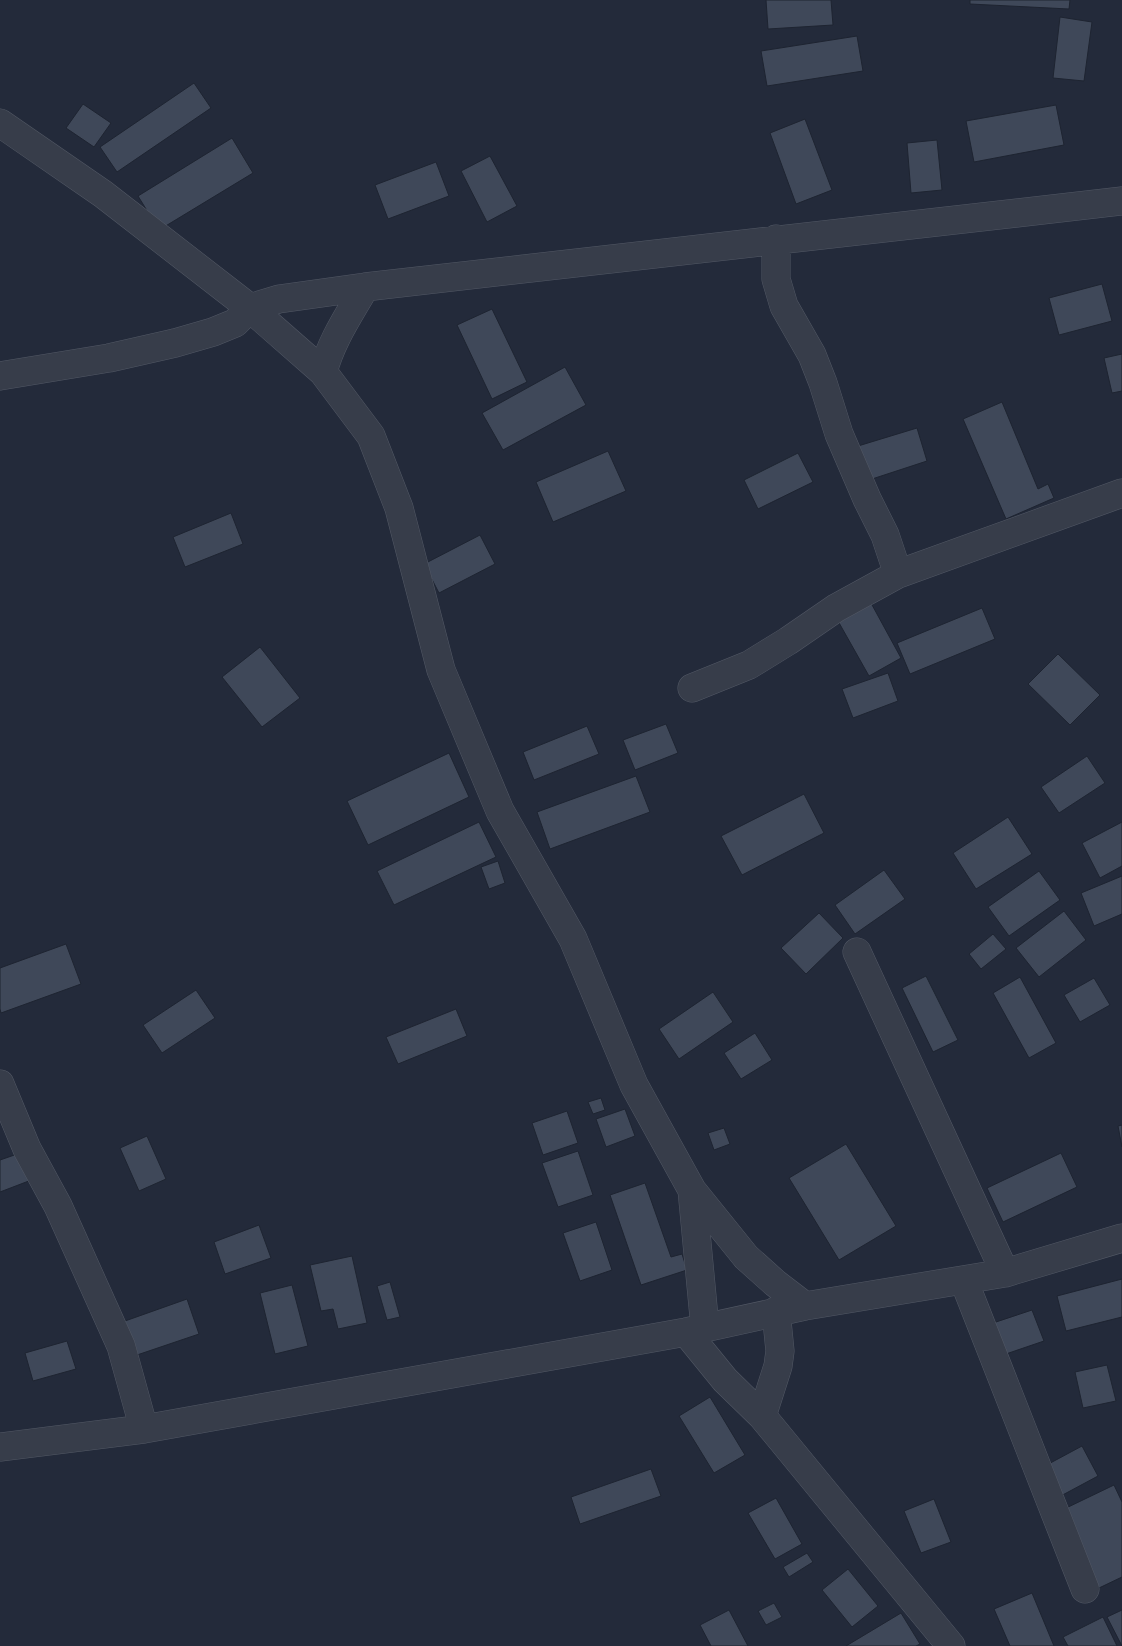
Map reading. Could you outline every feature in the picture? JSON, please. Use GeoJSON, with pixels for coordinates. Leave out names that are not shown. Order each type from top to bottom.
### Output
{"type":"FeatureCollection","features":[{"type":"Feature","properties":{"kind":"street"},"geometry":{"type":"LineString","coordinates":[[0,122],[103,194],[250,308],[323,372],[372,436],[399,508],[441,670],[500,811],[573,939],[634,1085],[692,1190],[746,1257],[805,1306]]}},
{"type":"Feature","properties":{"kind":"street"},"geometry":{"type":"LineString","coordinates":[[0,376],[109,358],[175,343],[213,332],[235,323],[250,308],[279,299],[776,239],[1122,201]]}},
{"type":"Feature","properties":{"kind":"street"},"geometry":{"type":"LineString","coordinates":[[776,239],[776,279],[784,306],[812,355],[840,434],[867,499],[885,535],[898,574]]}},
{"type":"Feature","properties":{"kind":"street"},"geometry":{"type":"LineString","coordinates":[[323,372],[327,357],[337,335],[366,287]]}},
{"type":"Feature","properties":{"kind":"street"},"geometry":{"type":"LineString","coordinates":[[692,688],[748,665],[788,641],[836,608],[898,574],[1121,493]]}},
{"type":"Feature","properties":{"kind":"street"},"geometry":{"type":"LineString","coordinates":[[857,952],[1006,1273]]}},
{"type":"Feature","properties":{"kind":"street"},"geometry":{"type":"LineString","coordinates":[[0,1084],[27,1149],[58,1206],[121,1346],[144,1430]]}},
{"type":"Feature","properties":{"kind":"street"},"geometry":{"type":"LineString","coordinates":[[692,1190],[695,1330],[725,1380],[762,1416],[950,1646]]}},
{"type":"Feature","properties":{"kind":"street"},"geometry":{"type":"LineString","coordinates":[[0,1447],[144,1430],[695,1330],[776,1311],[964,1281],[1006,1273],[1122,1238]]}},
{"type":"Feature","properties":{"kind":"street"},"geometry":{"type":"LineString","coordinates":[[964,1281],[1085,1589]]}},
{"type":"Feature","properties":{"kind":"street"},"geometry":{"type":"LineString","coordinates":[[762,1416],[778,1366],[780,1351],[776,1311]]}},
{"type":"Feature","properties":{"kind":"building"},"geometry":{"type":"Polygon","coordinates":[[[766,0],[831,0],[833,25],[768,29],[766,0]]]}},
{"type":"Feature","properties":{"kind":"building"},"geometry":{"type":"Polygon","coordinates":[[[970,0],[1070,0],[1069,9],[970,4],[970,0]]]}},
{"type":"Feature","properties":{"kind":"building"},"geometry":{"type":"Polygon","coordinates":[[[1060,17],[1092,22],[1084,81],[1053,78],[1060,17]]]}},
{"type":"Feature","properties":{"kind":"building"},"geometry":{"type":"Polygon","coordinates":[[[857,36],[863,71],[767,86],[761,51],[857,36]]]}},
{"type":"Feature","properties":{"kind":"building"},"geometry":{"type":"Polygon","coordinates":[[[194,83],[211,108],[117,172],[100,147],[194,83]]]}},
{"type":"Feature","properties":{"kind":"building"},"geometry":{"type":"Polygon","coordinates":[[[83,104],[111,123],[94,147],[66,128],[83,104]]]}},
{"type":"Feature","properties":{"kind":"building"},"geometry":{"type":"Polygon","coordinates":[[[1056,105],[1064,145],[974,162],[966,121],[1056,105]]]}},
{"type":"Feature","properties":{"kind":"building"},"geometry":{"type":"Polygon","coordinates":[[[805,119],[832,190],[796,204],[770,133],[805,119]]]}},
{"type":"Feature","properties":{"kind":"building"},"geometry":{"type":"Polygon","coordinates":[[[232,138],[253,173],[159,230],[138,196],[232,138]]]}},
{"type":"Feature","properties":{"kind":"building"},"geometry":{"type":"Polygon","coordinates":[[[937,140],[942,190],[911,193],[907,143],[937,140]]]}},
{"type":"Feature","properties":{"kind":"building"},"geometry":{"type":"Polygon","coordinates":[[[490,156],[517,206],[487,222],[461,171],[490,156]]]}},
{"type":"Feature","properties":{"kind":"building"},"geometry":{"type":"Polygon","coordinates":[[[436,162],[449,196],[388,219],[375,185],[436,162]]]}},
{"type":"Feature","properties":{"kind":"building"},"geometry":{"type":"Polygon","coordinates":[[[1102,284],[1112,321],[1059,335],[1049,298],[1102,284]]]}},
{"type":"Feature","properties":{"kind":"building"},"geometry":{"type":"Polygon","coordinates":[[[492,309],[527,382],[492,399],[457,325],[492,309]]]}},
{"type":"Feature","properties":{"kind":"building"},"geometry":{"type":"Polygon","coordinates":[[[1122,354],[1122,391],[1112,393],[1104,358],[1122,354]]]}},
{"type":"Feature","properties":{"kind":"building"},"geometry":{"type":"Polygon","coordinates":[[[565,367],[586,405],[503,450],[482,413],[565,367]]]}},
{"type":"Feature","properties":{"kind":"building"},"geometry":{"type":"Polygon","coordinates":[[[1002,402],[1038,489],[1048,484],[1054,498],[1006,519],[963,419],[1002,402]]]}},
{"type":"Feature","properties":{"kind":"building"},"geometry":{"type":"Polygon","coordinates":[[[917,428],[927,461],[869,480],[858,446],[917,428]]]}},
{"type":"Feature","properties":{"kind":"building"},"geometry":{"type":"Polygon","coordinates":[[[608,451],[626,491],[553,522],[536,482],[608,451]]]}},
{"type":"Feature","properties":{"kind":"building"},"geometry":{"type":"Polygon","coordinates":[[[798,453],[813,482],[758,509],[744,480],[798,453]]]}},
{"type":"Feature","properties":{"kind":"building"},"geometry":{"type":"Polygon","coordinates":[[[231,513],[243,544],[185,567],[173,537],[231,513]]]}},
{"type":"Feature","properties":{"kind":"building"},"geometry":{"type":"Polygon","coordinates":[[[480,535],[495,564],[439,593],[424,564],[480,535]]]}},
{"type":"Feature","properties":{"kind":"building"},"geometry":{"type":"Polygon","coordinates":[[[871,603],[901,658],[869,676],[838,621],[871,603]]]}},
{"type":"Feature","properties":{"kind":"building"},"geometry":{"type":"Polygon","coordinates":[[[982,608],[995,639],[910,674],[897,643],[982,608]]]}},
{"type":"Feature","properties":{"kind":"building"},"geometry":{"type":"Polygon","coordinates":[[[260,647],[300,698],[262,727],[222,677],[260,647]]]}},
{"type":"Feature","properties":{"kind":"building"},"geometry":{"type":"Polygon","coordinates":[[[1058,654],[1100,695],[1070,725],[1028,684],[1058,654]]]}},
{"type":"Feature","properties":{"kind":"building"},"geometry":{"type":"Polygon","coordinates":[[[888,673],[898,701],[853,718],[842,689],[888,673]]]}},
{"type":"Feature","properties":{"kind":"building"},"geometry":{"type":"Polygon","coordinates":[[[666,724],[678,753],[635,770],[623,740],[666,724]]]}},
{"type":"Feature","properties":{"kind":"building"},"geometry":{"type":"Polygon","coordinates":[[[587,726],[599,754],[534,780],[523,752],[587,726]]]}},
{"type":"Feature","properties":{"kind":"building"},"geometry":{"type":"Polygon","coordinates":[[[449,753],[469,797],[368,845],[347,801],[449,753]]]}},
{"type":"Feature","properties":{"kind":"building"},"geometry":{"type":"Polygon","coordinates":[[[1087,756],[1105,783],[1059,813],[1041,787],[1087,756]]]}},
{"type":"Feature","properties":{"kind":"building"},"geometry":{"type":"Polygon","coordinates":[[[636,776],[650,812],[550,849],[537,812],[636,776]]]}},
{"type":"Feature","properties":{"kind":"building"},"geometry":{"type":"Polygon","coordinates":[[[804,794],[824,833],[742,875],[721,836],[804,794]]]}},
{"type":"Feature","properties":{"kind":"building"},"geometry":{"type":"Polygon","coordinates":[[[1008,817],[1032,854],[976,889],[953,853],[1008,817]]]}},
{"type":"Feature","properties":{"kind":"building"},"geometry":{"type":"Polygon","coordinates":[[[479,822],[496,857],[394,905],[377,871],[479,822]]]}},
{"type":"Feature","properties":{"kind":"building"},"geometry":{"type":"Polygon","coordinates":[[[1122,822],[1122,866],[1100,878],[1082,843],[1122,822]]]}},
{"type":"Feature","properties":{"kind":"building"},"geometry":{"type":"Polygon","coordinates":[[[498,861],[505,883],[489,889],[481,867],[498,861]]]}},
{"type":"Feature","properties":{"kind":"building"},"geometry":{"type":"Polygon","coordinates":[[[884,870],[905,899],[855,934],[835,905],[884,870]]]}},
{"type":"Feature","properties":{"kind":"building"},"geometry":{"type":"Polygon","coordinates":[[[1039,871],[1060,900],[1009,936],[988,907],[1039,871]]]}},
{"type":"Feature","properties":{"kind":"building"},"geometry":{"type":"Polygon","coordinates":[[[1122,876],[1122,914],[1094,926],[1081,893],[1122,876]]]}},
{"type":"Feature","properties":{"kind":"building"},"geometry":{"type":"Polygon","coordinates":[[[1064,911],[1086,940],[1039,977],[1016,948],[1064,911]]]}},
{"type":"Feature","properties":{"kind":"building"},"geometry":{"type":"Polygon","coordinates":[[[819,913],[843,938],[806,974],[781,948],[819,913]]]}},
{"type":"Feature","properties":{"kind":"building"},"geometry":{"type":"Polygon","coordinates":[[[993,934],[1006,949],[981,969],[969,954],[993,934]]]}},
{"type":"Feature","properties":{"kind":"building"},"geometry":{"type":"Polygon","coordinates":[[[66,944],[81,984],[1,1013],[0,968],[66,944]]]}},
{"type":"Feature","properties":{"kind":"building"},"geometry":{"type":"Polygon","coordinates":[[[926,976],[958,1040],[933,1052],[902,988],[926,976]]]}},
{"type":"Feature","properties":{"kind":"building"},"geometry":{"type":"Polygon","coordinates":[[[1020,977],[1056,1043],[1029,1058],[993,993],[1020,977]]]}},
{"type":"Feature","properties":{"kind":"building"},"geometry":{"type":"Polygon","coordinates":[[[1094,978],[1110,1005],[1080,1022],[1064,995],[1094,978]]]}},
{"type":"Feature","properties":{"kind":"building"},"geometry":{"type":"Polygon","coordinates":[[[196,990],[215,1018],[162,1053],[143,1025],[196,990]]]}},
{"type":"Feature","properties":{"kind":"building"},"geometry":{"type":"Polygon","coordinates":[[[713,992],[733,1022],[679,1059],[659,1029],[713,992]]]}},
{"type":"Feature","properties":{"kind":"building"},"geometry":{"type":"Polygon","coordinates":[[[456,1009],[467,1036],[398,1064],[386,1037],[456,1009]]]}},
{"type":"Feature","properties":{"kind":"building"},"geometry":{"type":"Polygon","coordinates":[[[755,1033],[772,1060],[741,1079],[724,1053],[755,1033]]]}},
{"type":"Feature","properties":{"kind":"building"},"geometry":{"type":"Polygon","coordinates":[[[601,1098],[605,1110],[593,1114],[588,1102],[601,1098]]]}},
{"type":"Feature","properties":{"kind":"building"},"geometry":{"type":"Polygon","coordinates":[[[625,1109],[635,1136],[606,1147],[596,1119],[625,1109]]]}},
{"type":"Feature","properties":{"kind":"building"},"geometry":{"type":"Polygon","coordinates":[[[567,1111],[578,1143],[543,1155],[532,1123],[567,1111]]]}},
{"type":"Feature","properties":{"kind":"building"},"geometry":{"type":"Polygon","coordinates":[[[1122,1125],[1122,1147],[1118,1126],[1122,1125]]]}},
{"type":"Feature","properties":{"kind":"building"},"geometry":{"type":"Polygon","coordinates":[[[724,1128],[730,1144],[714,1150],[708,1133],[724,1128]]]}},
{"type":"Feature","properties":{"kind":"building"},"geometry":{"type":"Polygon","coordinates":[[[147,1136],[166,1179],[139,1191],[120,1148],[147,1136]]]}},
{"type":"Feature","properties":{"kind":"building"},"geometry":{"type":"Polygon","coordinates":[[[846,1144],[896,1226],[839,1260],[789,1178],[846,1144]]]}},
{"type":"Feature","properties":{"kind":"building"},"geometry":{"type":"Polygon","coordinates":[[[578,1151],[593,1195],[558,1207],[542,1163],[578,1151]]]}},
{"type":"Feature","properties":{"kind":"building"},"geometry":{"type":"Polygon","coordinates":[[[23,1152],[34,1179],[0,1192],[0,1160],[23,1152]]]}},
{"type":"Feature","properties":{"kind":"building"},"geometry":{"type":"Polygon","coordinates":[[[1061,1153],[1077,1187],[1003,1222],[987,1188],[1061,1153]]]}},
{"type":"Feature","properties":{"kind":"building"},"geometry":{"type":"Polygon","coordinates":[[[645,1183],[671,1257],[682,1254],[687,1270],[641,1285],[610,1195],[645,1183]]]}},
{"type":"Feature","properties":{"kind":"building"},"geometry":{"type":"Polygon","coordinates":[[[596,1222],[612,1270],[580,1281],[563,1233],[596,1222]]]}},
{"type":"Feature","properties":{"kind":"building"},"geometry":{"type":"Polygon","coordinates":[[[259,1225],[271,1258],[225,1274],[214,1242],[259,1225]]]}},
{"type":"Feature","properties":{"kind":"building"},"geometry":{"type":"Polygon","coordinates":[[[352,1256],[367,1323],[338,1329],[333,1309],[321,1311],[310,1265],[352,1256]]]}},
{"type":"Feature","properties":{"kind":"building"},"geometry":{"type":"Polygon","coordinates":[[[1122,1279],[1122,1317],[1066,1331],[1057,1296],[1122,1279]]]}},
{"type":"Feature","properties":{"kind":"building"},"geometry":{"type":"Polygon","coordinates":[[[390,1282],[400,1317],[387,1320],[377,1286],[390,1282]]]}},
{"type":"Feature","properties":{"kind":"building"},"geometry":{"type":"Polygon","coordinates":[[[292,1285],[308,1346],[275,1354],[260,1293],[292,1285]]]}},
{"type":"Feature","properties":{"kind":"building"},"geometry":{"type":"Polygon","coordinates":[[[187,1299],[199,1334],[137,1355],[125,1321],[187,1299]]]}},
{"type":"Feature","properties":{"kind":"building"},"geometry":{"type":"Polygon","coordinates":[[[1032,1310],[1044,1341],[1003,1355],[993,1323],[1032,1310]]]}},
{"type":"Feature","properties":{"kind":"building"},"geometry":{"type":"Polygon","coordinates":[[[67,1341],[76,1369],[33,1381],[25,1353],[67,1341]]]}},
{"type":"Feature","properties":{"kind":"building"},"geometry":{"type":"Polygon","coordinates":[[[1107,1365],[1116,1401],[1083,1408],[1075,1372],[1107,1365]]]}},
{"type":"Feature","properties":{"kind":"building"},"geometry":{"type":"Polygon","coordinates":[[[710,1397],[745,1455],[714,1473],[679,1416],[710,1397]]]}},
{"type":"Feature","properties":{"kind":"building"},"geometry":{"type":"Polygon","coordinates":[[[1082,1446],[1098,1476],[1057,1498],[1041,1468],[1082,1446]]]}},
{"type":"Feature","properties":{"kind":"building"},"geometry":{"type":"Polygon","coordinates":[[[651,1469],[661,1496],[580,1524],[571,1497],[651,1469]]]}},
{"type":"Feature","properties":{"kind":"building"},"geometry":{"type":"Polygon","coordinates":[[[1114,1485],[1122,1502],[1122,1577],[1099,1588],[1062,1510],[1114,1485]]]}},
{"type":"Feature","properties":{"kind":"building"},"geometry":{"type":"Polygon","coordinates":[[[776,1498],[802,1544],[775,1559],[748,1513],[776,1498]]]}},
{"type":"Feature","properties":{"kind":"building"},"geometry":{"type":"Polygon","coordinates":[[[934,1499],[951,1542],[921,1553],[904,1511],[934,1499]]]}},
{"type":"Feature","properties":{"kind":"building"},"geometry":{"type":"Polygon","coordinates":[[[807,1553],[813,1562],[789,1577],[783,1567],[807,1553]]]}},
{"type":"Feature","properties":{"kind":"building"},"geometry":{"type":"Polygon","coordinates":[[[848,1569],[878,1606],[852,1627],[822,1590],[848,1569]]]}},
{"type":"Feature","properties":{"kind":"building"},"geometry":{"type":"Polygon","coordinates":[[[1032,1593],[1054,1646],[1010,1646],[994,1609],[1032,1593]]]}},
{"type":"Feature","properties":{"kind":"building"},"geometry":{"type":"Polygon","coordinates":[[[774,1603],[782,1617],[766,1625],[758,1611],[774,1603]]]}},
{"type":"Feature","properties":{"kind":"building"},"geometry":{"type":"Polygon","coordinates":[[[729,1610],[748,1646],[711,1646],[700,1625],[729,1610]]]}},
{"type":"Feature","properties":{"kind":"building"},"geometry":{"type":"Polygon","coordinates":[[[1122,1610],[1122,1646],[1107,1617],[1122,1610]]]}},
{"type":"Feature","properties":{"kind":"building"},"geometry":{"type":"Polygon","coordinates":[[[901,1613],[920,1644],[916,1646],[846,1646],[901,1613]]]}},
{"type":"Feature","properties":{"kind":"building"},"geometry":{"type":"Polygon","coordinates":[[[1103,1617],[1117,1646],[1068,1646],[1063,1637],[1103,1617]]]}}]}
